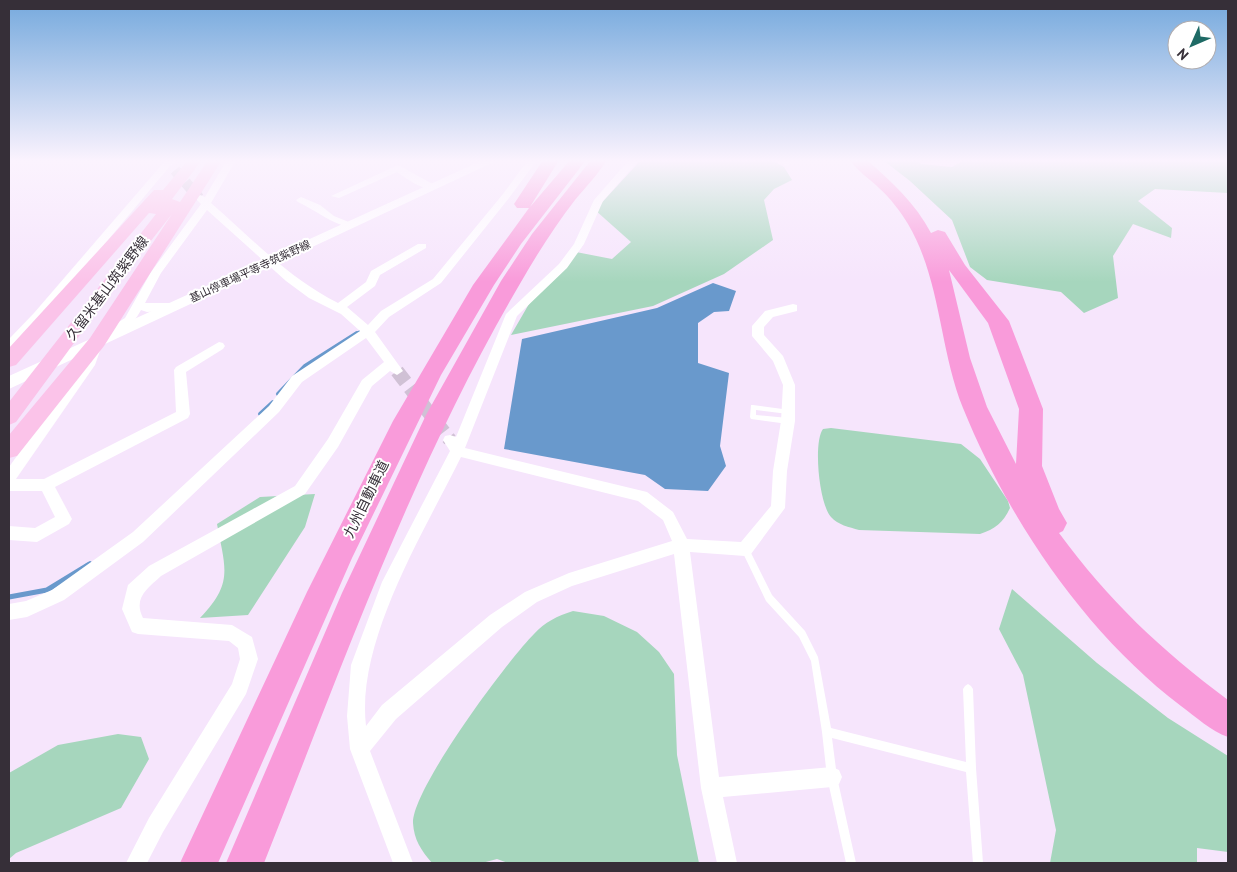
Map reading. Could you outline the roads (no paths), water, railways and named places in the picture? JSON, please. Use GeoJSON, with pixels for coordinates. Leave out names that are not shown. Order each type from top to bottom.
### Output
{"type":"FeatureCollection","features":[{"type":"Feature","properties":{"kind":"highway"},"geometry":{"type":"LineString","coordinates":[[430,375],[486,259],[525,201]]}},
{"type":"Feature","properties":{"kind":"highway","name":"九州自動車道"},"geometry":{"type":"LineString","coordinates":[[199,863],[338,558],[390,450],[430,375],[497,265],[544,201]]}},
{"type":"Feature","properties":{"kind":"highway","name":"九州自動車道"},"geometry":{"type":"LineString","coordinates":[[245,863],[371,561],[418,457],[474,346],[533,249],[569,201]]}},
{"type":"Feature","properties":{"kind":"highway"},"geometry":{"type":"LineString","coordinates":[[533,249],[578,201]]}},
{"type":"Feature","properties":{"kind":"highway"},"geometry":{"type":"LineString","coordinates":[[899,201],[916,222],[934,260],[959,358],[975,407],[1006,470],[1040,530],[1075,578],[1118,628],[1178,683],[1228,720]]}},
{"type":"Feature","properties":{"kind":"highway"},"geometry":{"type":"LineString","coordinates":[[907,201],[928,220],[957,268],[998,321],[1032,409],[1029,466],[1047,514],[1076,558],[1128,618],[1184,670],[1228,702]]}},
{"type":"Feature","properties":{"kind":"main road"},"geometry":{"type":"LineString","coordinates":[[9,360],[152,201]]}},
{"type":"Feature","properties":{"kind":"main road","name":"久留米基山筑紫野線"},"geometry":{"type":"LineString","coordinates":[[9,417],[19,394],[50,344],[166,201]]}},
{"type":"Feature","properties":{"kind":"main road","name":"久留米基山筑紫野線"},"geometry":{"type":"LineString","coordinates":[[19,394],[72,335],[169,201]]}},
{"type":"Feature","properties":{"kind":"main road"},"geometry":{"type":"LineString","coordinates":[[9,450],[97,342],[189,201]]}},
{"type":"Feature","properties":{"kind":"main road","name":"基山停車場平等寺筑紫野線"},"geometry":{"type":"LineString","coordinates":[[9,383],[402,201]]}},
{"type":"Feature","properties":{"kind":"street"},"geometry":{"type":"LineString","coordinates":[[9,346],[38,316],[137,201]]}},
{"type":"Feature","properties":{"kind":"street"},"geometry":{"type":"LineString","coordinates":[[9,478],[89,365],[97,342],[128,321],[156,272],[203,201],[271,262],[313,295],[339,308],[368,332],[394,367],[367,382],[333,442],[300,490],[155,571],[134,590],[130,609],[138,626],[232,633],[246,643],[249,659],[240,688],[156,825],[136,863]]}},
{"type":"Feature","properties":{"kind":"street"},"geometry":{"type":"LineString","coordinates":[[302,201],[317,208],[330,218],[350,224]]}},
{"type":"Feature","properties":{"kind":"street"},"geometry":{"type":"LineString","coordinates":[[9,612],[27,609],[58,595],[138,537],[274,409],[297,379],[326,357],[368,332],[385,314],[436,282],[502,201]]}},
{"type":"Feature","properties":{"kind":"street"},"geometry":{"type":"LineString","coordinates":[[403,863],[360,749],[356,716],[360,665],[388,587],[512,314],[563,266],[579,244],[599,201]]}},
{"type":"Feature","properties":{"kind":"street"},"geometry":{"type":"LineString","coordinates":[[339,308],[371,284],[375,273],[422,246]]}},
{"type":"Feature","properties":{"kind":"street"},"geometry":{"type":"LineString","coordinates":[[138,304],[146,308],[169,308]]}},
{"type":"Feature","properties":{"kind":"street"},"geometry":{"type":"LineString","coordinates":[[360,749],[389,712],[496,621],[531,597],[569,580],[681,545],[745,549],[778,508],[780,471],[788,416],[789,385],[779,358],[758,336],[758,326],[769,314],[793,308]]}},
{"type":"Feature","properties":{"kind":"street"},"geometry":{"type":"LineString","coordinates":[[9,485],[46,485],[184,414],[180,370],[219,346]]}},
{"type":"Feature","properties":{"kind":"street"},"geometry":{"type":"LineString","coordinates":[[453,445],[642,496],[661,508],[674,522],[681,545],[711,788],[727,863]]}},
{"type":"Feature","properties":{"kind":"street"},"geometry":{"type":"LineString","coordinates":[[9,533],[37,535],[64,519],[46,485]]}},
{"type":"Feature","properties":{"kind":"street"},"geometry":{"type":"LineString","coordinates":[[711,788],[832,777]]}},
{"type":"Feature","properties":{"kind":"lane"},"geometry":{"type":"LineString","coordinates":[[745,549],[769,598],[802,634],[810,648],[814,660],[827,732],[832,777],[853,863]]}},
{"type":"Feature","properties":{"kind":"lane"},"geometry":{"type":"LineString","coordinates":[[968,689],[971,768],[978,863]]}},
{"type":"Feature","properties":{"kind":"lane"},"geometry":{"type":"LineString","coordinates":[[827,732],[971,768]]}},
{"type":"Feature","properties":{"kind":"water"},"geometry":{"type":"Polygon","coordinates":[[[713,283],[736,291],[729,311],[714,312],[698,323],[698,363],[729,373],[720,446],[726,466],[708,491],[665,489],[645,475],[504,449],[522,339],[657,308],[713,283]]]}},
{"type":"Feature","properties":{"kind":"waterway"},"geometry":{"type":"LineString","coordinates":[[354,335],[361,331]]}},
{"type":"Feature","properties":{"kind":"waterway"},"geometry":{"type":"LineString","coordinates":[[278,394],[305,366],[357,333]]}},
{"type":"Feature","properties":{"kind":"waterway"},"geometry":{"type":"LineString","coordinates":[[260,414],[273,402]]}},
{"type":"Feature","properties":{"kind":"waterway"},"geometry":{"type":"LineString","coordinates":[[86,566],[90,563]]}},
{"type":"Feature","properties":{"kind":"waterway"},"geometry":{"type":"LineString","coordinates":[[9,597],[47,590],[88,565]]}},
{"type":"Feature","properties":{"kind":"tunnel"},"geometry":{"type":"LineString","coordinates":[[397,371],[450,440]]}}]}
